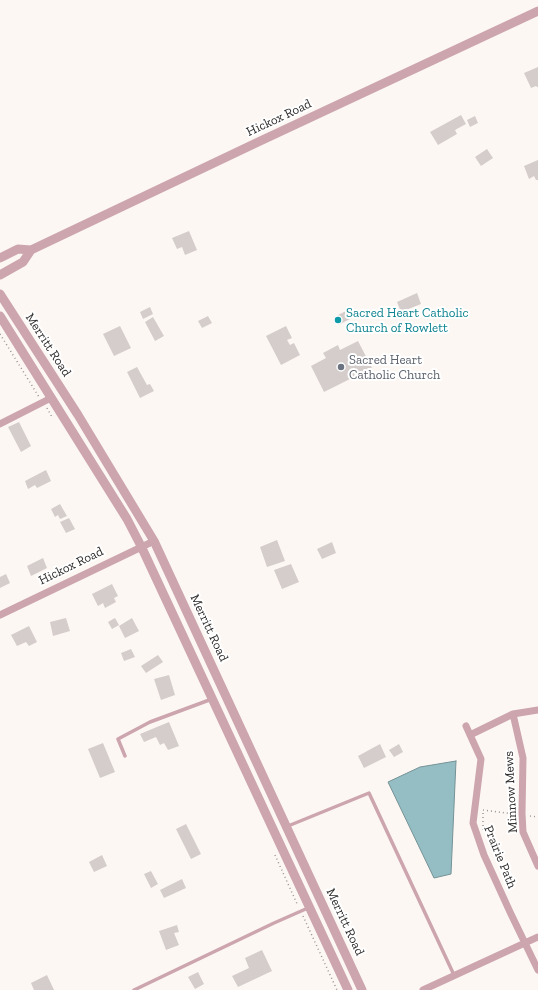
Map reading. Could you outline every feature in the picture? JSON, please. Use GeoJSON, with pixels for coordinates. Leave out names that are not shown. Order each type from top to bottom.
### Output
{"type":"FeatureCollection","features":[{"type":"Feature","properties":{"kind":"street","name":"Hickox Road"},"geometry":{"type":"LineString","coordinates":[[0,258],[18,249],[31,250],[538,11]]}},
{"type":"Feature","properties":{"kind":"street","name":"Hickox Road"},"geometry":{"type":"LineString","coordinates":[[0,275],[23,262],[31,250]]}},
{"type":"Feature","properties":{"kind":"street","name":"Merritt Road"},"geometry":{"type":"LineString","coordinates":[[0,294],[78,415],[154,541],[362,990]]}},
{"type":"Feature","properties":{"kind":"street","name":"Merritt Road"},"geometry":{"type":"LineString","coordinates":[[0,316],[47,400],[127,519],[142,546],[213,699],[305,909],[348,990]]}},
{"type":"Feature","properties":{"kind":"street"},"geometry":{"type":"LineString","coordinates":[[0,424],[47,400]]}},
{"type":"Feature","properties":{"kind":"street","name":"Hickox Road"},"geometry":{"type":"LineString","coordinates":[[0,615],[154,541]]}},
{"type":"Feature","properties":{"kind":"street"},"geometry":{"type":"LineString","coordinates":[[470,735],[513,714],[538,710]]}},
{"type":"Feature","properties":{"kind":"street","name":"Minnow Mews"},"geometry":{"type":"LineString","coordinates":[[513,714],[523,758],[523,832],[538,866]]}},
{"type":"Feature","properties":{"kind":"street","name":"Prairie Path"},"geometry":{"type":"LineString","coordinates":[[466,726],[481,759],[473,823],[484,855],[538,970]]}},
{"type":"Feature","properties":{"kind":"street"},"geometry":{"type":"LineString","coordinates":[[424,990],[538,937]]}},
{"type":"Feature","properties":{"kind":"lane"},"geometry":{"type":"LineString","coordinates":[[125,756],[118,738],[150,722],[213,699]]}},
{"type":"Feature","properties":{"kind":"lane"},"geometry":{"type":"LineString","coordinates":[[286,827],[369,793],[454,975]]}},
{"type":"Feature","properties":{"kind":"lane"},"geometry":{"type":"LineString","coordinates":[[134,990],[305,909]]}},
{"type":"Feature","properties":{"kind":"path"},"geometry":{"type":"LineString","coordinates":[[0,334],[47,400],[56,423]]}},
{"type":"Feature","properties":{"kind":"path"},"geometry":{"type":"LineString","coordinates":[[484,830],[483,810],[509,812],[522,816],[538,817]]}},
{"type":"Feature","properties":{"kind":"path"},"geometry":{"type":"LineString","coordinates":[[273,850],[305,909],[337,990]]}},
{"type":"Feature","properties":{"kind":"water"},"geometry":{"type":"Polygon","coordinates":[[[456,761],[451,874],[434,878],[388,782],[420,767],[456,761]]]}},
{"type":"Feature","properties":{"kind":"building"},"geometry":{"type":"Polygon","coordinates":[[[538,67],[538,87],[536,86],[531,88],[524,73],[538,67]]]}},
{"type":"Feature","properties":{"kind":"building"},"geometry":{"type":"Polygon","coordinates":[[[461,115],[466,124],[455,130],[457,134],[438,145],[430,132],[461,115]]]}},
{"type":"Feature","properties":{"kind":"building"},"geometry":{"type":"Polygon","coordinates":[[[475,116],[478,123],[470,127],[467,120],[475,116]]]}},
{"type":"Feature","properties":{"kind":"building"},"geometry":{"type":"Polygon","coordinates":[[[487,149],[493,158],[481,166],[475,157],[487,149]]]}},
{"type":"Feature","properties":{"kind":"building"},"geometry":{"type":"Polygon","coordinates":[[[538,160],[538,180],[536,180],[534,176],[529,179],[524,166],[538,160]]]}},
{"type":"Feature","properties":{"kind":"building"},"geometry":{"type":"Polygon","coordinates":[[[189,231],[197,250],[185,255],[182,247],[177,249],[172,238],[189,231]]]}},
{"type":"Feature","properties":{"kind":"building"},"geometry":{"type":"Polygon","coordinates":[[[417,293],[421,304],[401,312],[397,302],[417,293]]]}},
{"type":"Feature","properties":{"kind":"building"},"geometry":{"type":"Polygon","coordinates":[[[150,307],[153,314],[143,319],[140,312],[150,307]]]}},
{"type":"Feature","properties":{"kind":"building"},"geometry":{"type":"Polygon","coordinates":[[[350,309],[354,317],[338,325],[334,317],[350,309]]]}},
{"type":"Feature","properties":{"kind":"building"},"geometry":{"type":"Polygon","coordinates":[[[208,316],[212,323],[202,328],[198,321],[208,316]]]}},
{"type":"Feature","properties":{"kind":"building"},"geometry":{"type":"Polygon","coordinates":[[[153,317],[164,336],[155,341],[145,322],[153,317]]]}},
{"type":"Feature","properties":{"kind":"building"},"geometry":{"type":"Polygon","coordinates":[[[120,326],[131,348],[114,356],[103,334],[120,326]]]}},
{"type":"Feature","properties":{"kind":"building"},"geometry":{"type":"Polygon","coordinates":[[[286,326],[292,338],[287,340],[290,345],[294,343],[300,355],[281,365],[266,336],[286,326]]]}},
{"type":"Feature","properties":{"kind":"building","name":"Sacred Heart Catholic Church"},"geometry":{"type":"Polygon","coordinates":[[[358,341],[372,368],[324,392],[311,366],[326,358],[323,353],[338,345],[340,350],[358,341]]]}},
{"type":"Feature","properties":{"kind":"building"},"geometry":{"type":"Polygon","coordinates":[[[137,367],[147,385],[150,384],[154,391],[140,398],[127,372],[137,367]]]}},
{"type":"Feature","properties":{"kind":"building"},"geometry":{"type":"Polygon","coordinates":[[[19,422],[31,446],[21,452],[8,427],[19,422]]]}},
{"type":"Feature","properties":{"kind":"building"},"geometry":{"type":"Polygon","coordinates":[[[46,470],[51,481],[37,488],[35,485],[28,489],[25,481],[46,470]]]}},
{"type":"Feature","properties":{"kind":"building"},"geometry":{"type":"Polygon","coordinates":[[[60,504],[67,516],[60,519],[58,515],[55,517],[51,509],[60,504]]]}},
{"type":"Feature","properties":{"kind":"building"},"geometry":{"type":"Polygon","coordinates":[[[69,518],[75,529],[66,533],[60,522],[69,518]]]}},
{"type":"Feature","properties":{"kind":"building"},"geometry":{"type":"Polygon","coordinates":[[[277,540],[285,561],[267,567],[260,547],[277,540]]]}},
{"type":"Feature","properties":{"kind":"building"},"geometry":{"type":"Polygon","coordinates":[[[332,542],[336,553],[322,559],[317,549],[332,542]]]}},
{"type":"Feature","properties":{"kind":"building"},"geometry":{"type":"Polygon","coordinates":[[[43,558],[47,568],[31,576],[27,566],[43,558]]]}},
{"type":"Feature","properties":{"kind":"building"},"geometry":{"type":"Polygon","coordinates":[[[291,564],[299,582],[282,589],[274,570],[291,564]]]}},
{"type":"Feature","properties":{"kind":"building"},"geometry":{"type":"Polygon","coordinates":[[[6,574],[10,583],[0,588],[0,577],[6,574]]]}},
{"type":"Feature","properties":{"kind":"building"},"geometry":{"type":"Polygon","coordinates":[[[112,584],[118,596],[114,598],[116,602],[105,608],[103,603],[98,606],[92,594],[112,584]]]}},
{"type":"Feature","properties":{"kind":"building"},"geometry":{"type":"Polygon","coordinates":[[[66,618],[70,631],[53,636],[50,622],[66,618]]]}},
{"type":"Feature","properties":{"kind":"building"},"geometry":{"type":"Polygon","coordinates":[[[115,618],[119,625],[112,629],[108,622],[115,618]]]}},
{"type":"Feature","properties":{"kind":"building"},"geometry":{"type":"Polygon","coordinates":[[[132,618],[139,631],[125,638],[119,626],[132,618]]]}},
{"type":"Feature","properties":{"kind":"building"},"geometry":{"type":"Polygon","coordinates":[[[29,626],[37,642],[29,646],[26,642],[17,646],[11,635],[29,626]]]}},
{"type":"Feature","properties":{"kind":"building"},"geometry":{"type":"Polygon","coordinates":[[[131,649],[135,657],[124,661],[121,653],[131,649]]]}},
{"type":"Feature","properties":{"kind":"building"},"geometry":{"type":"Polygon","coordinates":[[[158,655],[163,662],[146,673],[141,666],[158,655]]]}},
{"type":"Feature","properties":{"kind":"building"},"geometry":{"type":"Polygon","coordinates":[[[169,675],[175,695],[161,700],[154,679],[169,675]]]}},
{"type":"Feature","properties":{"kind":"building"},"geometry":{"type":"Polygon","coordinates":[[[169,722],[179,746],[168,750],[164,743],[160,745],[156,737],[144,742],[140,734],[169,722]]]}},
{"type":"Feature","properties":{"kind":"building"},"geometry":{"type":"Polygon","coordinates":[[[103,743],[115,772],[100,778],[88,749],[103,743]]]}},
{"type":"Feature","properties":{"kind":"building"},"geometry":{"type":"Polygon","coordinates":[[[380,744],[386,757],[364,768],[358,756],[380,744]]]}},
{"type":"Feature","properties":{"kind":"building"},"geometry":{"type":"Polygon","coordinates":[[[399,744],[403,752],[394,757],[389,750],[399,744]]]}},
{"type":"Feature","properties":{"kind":"building"},"geometry":{"type":"Polygon","coordinates":[[[186,824],[201,854],[191,859],[176,829],[186,824]]]}},
{"type":"Feature","properties":{"kind":"building"},"geometry":{"type":"Polygon","coordinates":[[[102,855],[107,866],[94,872],[89,862],[102,855]]]}},
{"type":"Feature","properties":{"kind":"building"},"geometry":{"type":"Polygon","coordinates":[[[151,871],[158,884],[151,888],[144,874],[151,871]]]}},
{"type":"Feature","properties":{"kind":"building"},"geometry":{"type":"Polygon","coordinates":[[[182,879],[186,888],[164,898],[160,890],[182,879]]]}},
{"type":"Feature","properties":{"kind":"building"},"geometry":{"type":"Polygon","coordinates":[[[177,925],[179,932],[174,933],[179,945],[166,950],[159,931],[177,925]]]}},
{"type":"Feature","properties":{"kind":"building"},"geometry":{"type":"Polygon","coordinates":[[[262,950],[272,971],[238,987],[232,976],[249,968],[245,958],[262,950]]]}},
{"type":"Feature","properties":{"kind":"building"},"geometry":{"type":"Polygon","coordinates":[[[198,972],[204,984],[195,989],[188,977],[198,972]]]}},
{"type":"Feature","properties":{"kind":"building"},"geometry":{"type":"Polygon","coordinates":[[[47,975],[54,990],[34,990],[31,983],[47,975]]]}},
{"type":"Feature","properties":{"kind":"place","name":"Sacred Heart Catholic Church of Rowlett"},"geometry":{"type":"Point","coordinates":[338,320]}},
{"type":"Feature","properties":{"kind":"place","name":"Sacred Heart Catholic Church"},"geometry":{"type":"Point","coordinates":[341,367]}}]}
